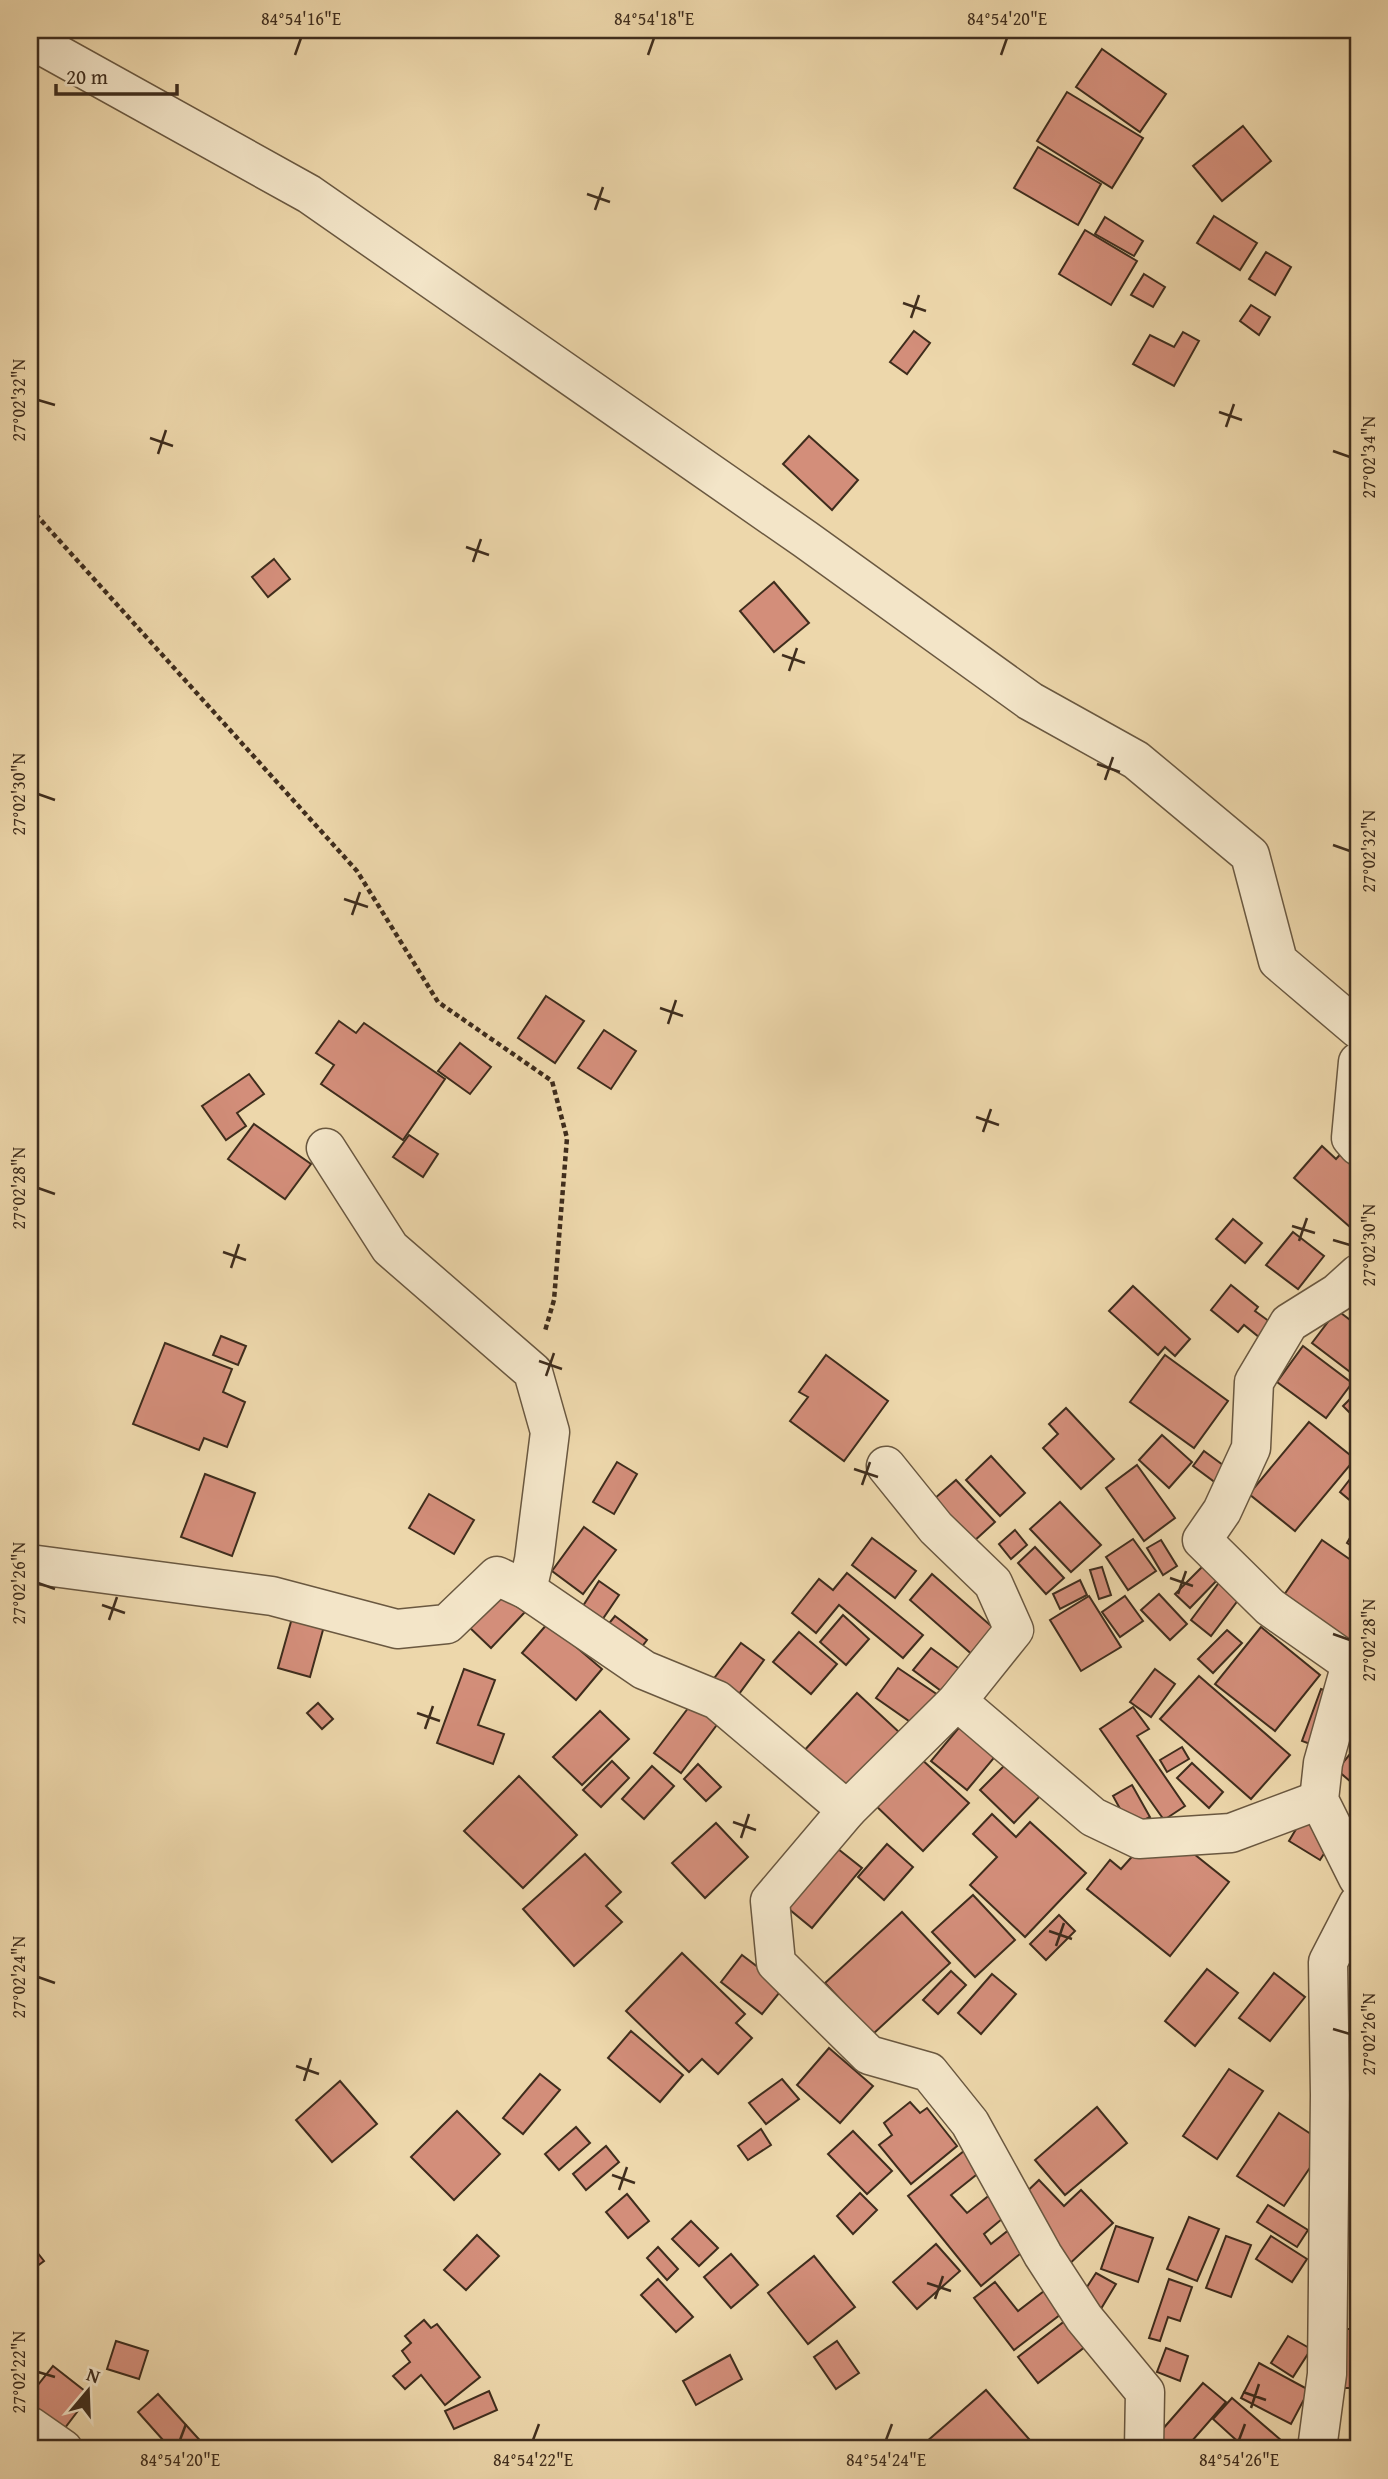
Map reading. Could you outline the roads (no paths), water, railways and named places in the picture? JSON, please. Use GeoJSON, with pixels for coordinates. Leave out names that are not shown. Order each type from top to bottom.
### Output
{"type":"FeatureCollection","features":[{"type":"Feature","properties":{"kind":"street"},"geometry":{"type":"LineString","coordinates":[[30,39],[309,194],[805,539],[1030,701],[1136,760],[1250,855],[1278,961],[1358,1030]]}},
{"type":"Feature","properties":{"kind":"street"},"geometry":{"type":"LineString","coordinates":[[1358,1062],[1351,1138],[1358,1146]]}},
{"type":"Feature","properties":{"kind":"street"},"geometry":{"type":"LineString","coordinates":[[326,1148],[390,1248],[533,1371],[550,1432],[534,1560],[527,1590]]}},
{"type":"Feature","properties":{"kind":"street"},"geometry":{"type":"LineString","coordinates":[[1358,1273],[1337,1293],[1289,1323],[1254,1382],[1251,1448],[1222,1511],[1202,1540],[1269,1607],[1354,1661],[1323,1763],[1319,1800],[1358,1878]]}},
{"type":"Feature","properties":{"kind":"street"},"geometry":{"type":"LineString","coordinates":[[887,1466],[936,1528],[993,1583],[1014,1630],[957,1701],[847,1810],[770,1901],[776,1963],[869,2055],[929,2072],[970,2123],[1042,2255],[1084,2318],[1145,2392],[1144,2449]]}},
{"type":"Feature","properties":{"kind":"street"},"geometry":{"type":"LineString","coordinates":[[30,1564],[272,1596],[397,1629],[447,1624],[497,1576],[527,1590],[644,1670],[718,1700],[847,1810]]}},
{"type":"Feature","properties":{"kind":"street"},"geometry":{"type":"LineString","coordinates":[[957,1701],[1093,1817],[1139,1839],[1231,1833],[1319,1800]]}},
{"type":"Feature","properties":{"kind":"street"},"geometry":{"type":"LineString","coordinates":[[1317,2449],[1344,2218],[1328,1962],[1358,1904]]}},
{"type":"Feature","properties":{"kind":"street"},"geometry":{"type":"LineString","coordinates":[[30,2426],[63,2449]]}}]}
